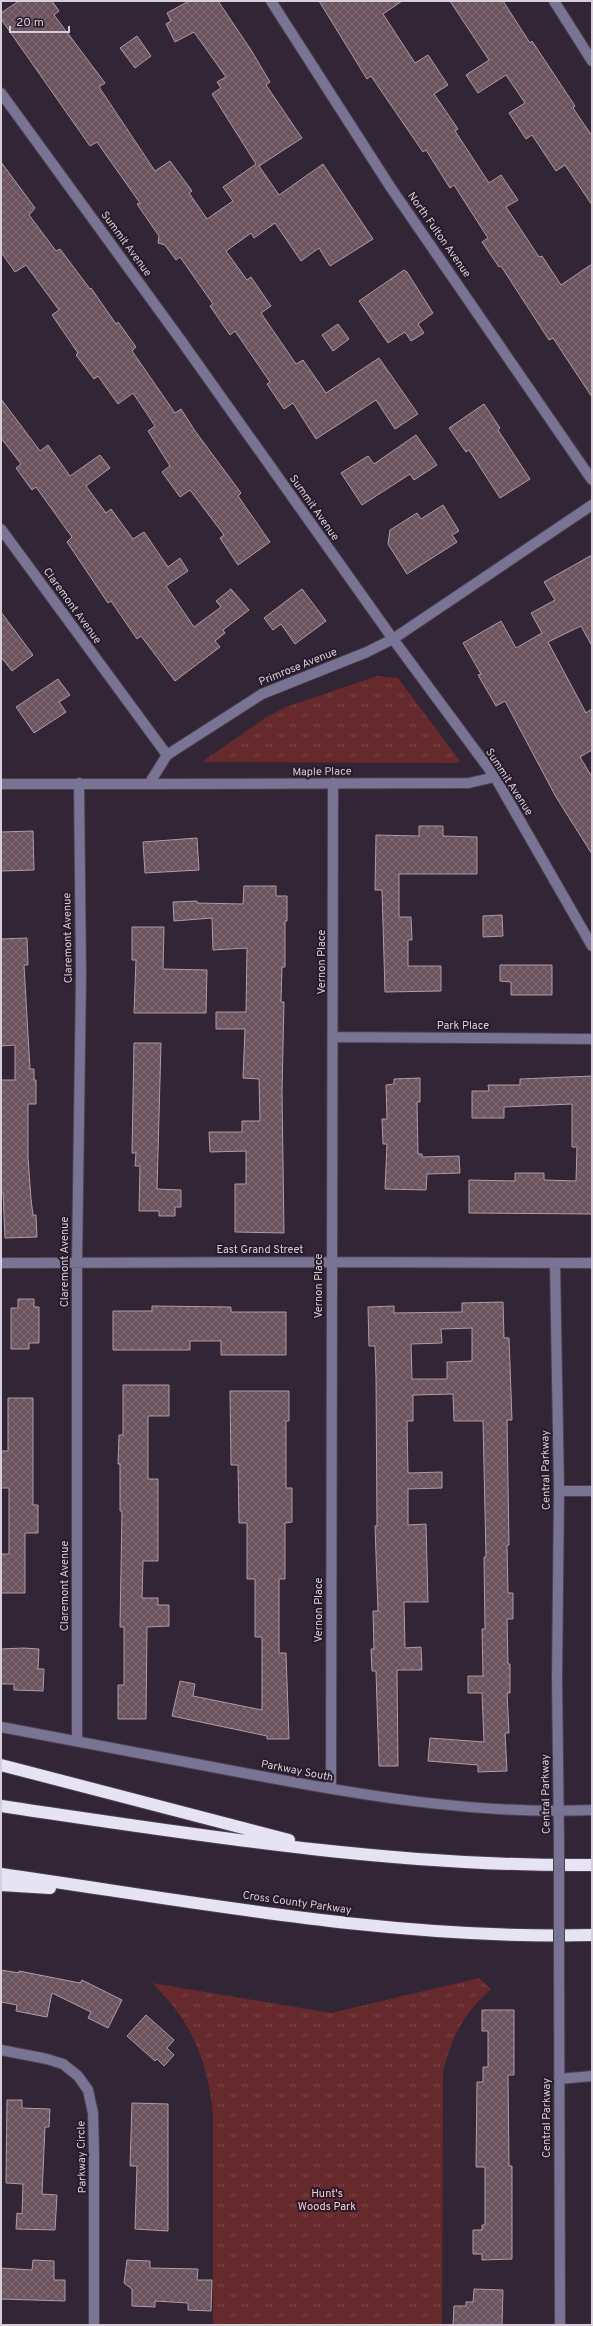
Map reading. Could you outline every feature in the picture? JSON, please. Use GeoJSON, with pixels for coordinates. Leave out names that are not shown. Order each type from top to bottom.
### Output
{"type":"FeatureCollection","features":[{"type":"Feature","properties":{"kind":"highway"},"geometry":{"type":"LineString","coordinates":[[1,1765],[329,1850]]}},
{"type":"Feature","properties":{"kind":"highway"},"geometry":{"type":"LineString","coordinates":[[1,1806],[329,1850],[470,1864],[592,1865]]}},
{"type":"Feature","properties":{"kind":"highway","name":"Cross County Parkway"},"geometry":{"type":"LineString","coordinates":[[1,1874],[121,1892],[387,1927],[500,1934],[592,1935]]}},
{"type":"Feature","properties":{"kind":"highway"},"geometry":{"type":"LineString","coordinates":[[1,1885],[121,1892]]}},
{"type":"Feature","properties":{"kind":"street","name":"North Fulton Avenue"},"geometry":{"type":"LineString","coordinates":[[271,1],[391,188],[592,480]]}},
{"type":"Feature","properties":{"kind":"street"},"geometry":{"type":"LineString","coordinates":[[554,1],[592,61]]}},
{"type":"Feature","properties":{"kind":"street","name":"Summit Avenue"},"geometry":{"type":"LineString","coordinates":[[1,93],[180,339],[393,639],[495,777],[592,946]]}},
{"type":"Feature","properties":{"kind":"street","name":"Primrose Avenue"},"geometry":{"type":"LineString","coordinates":[[149,784],[167,755],[262,694],[367,652],[393,639],[592,505]]}},
{"type":"Feature","properties":{"kind":"street","name":"Claremont Avenue"},"geometry":{"type":"LineString","coordinates":[[1,529],[167,755]]}},
{"type":"Feature","properties":{"kind":"street","name":"Maple Place"},"geometry":{"type":"LineString","coordinates":[[149,784],[469,783],[495,777]]}},
{"type":"Feature","properties":{"kind":"street","name":"Claremont Avenue"},"geometry":{"type":"LineString","coordinates":[[77,1741],[77,1263],[81,975],[79,783]]}},
{"type":"Feature","properties":{"kind":"street"},"geometry":{"type":"LineString","coordinates":[[1,784],[149,784]]}},
{"type":"Feature","properties":{"kind":"street","name":"Vernon Place"},"geometry":{"type":"LineString","coordinates":[[331,1790],[331,1262],[334,1037],[333,784]]}},
{"type":"Feature","properties":{"kind":"street","name":"Park Place"},"geometry":{"type":"LineString","coordinates":[[334,1037],[592,1039]]}},
{"type":"Feature","properties":{"kind":"street","name":"East Grand Street"},"geometry":{"type":"LineString","coordinates":[[1,1263],[331,1262],[592,1264]]}},
{"type":"Feature","properties":{"kind":"street","name":"Central Parkway"},"geometry":{"type":"LineString","coordinates":[[555,1263],[559,1492],[558,1811],[560,2325]]}},
{"type":"Feature","properties":{"kind":"street"},"geometry":{"type":"LineString","coordinates":[[559,1492],[592,1491]]}},
{"type":"Feature","properties":{"kind":"street","name":"Parkway South"},"geometry":{"type":"LineString","coordinates":[[1,1727],[331,1790],[420,1803],[558,1811],[592,1810]]}},
{"type":"Feature","properties":{"kind":"street","name":"Parkway Circle"},"geometry":{"type":"LineString","coordinates":[[1,2050],[47,2059],[63,2064],[78,2076],[88,2090],[93,2113],[94,2325]]}},
{"type":"Feature","properties":{"kind":"street"},"geometry":{"type":"LineString","coordinates":[[559,2079],[592,2076]]}},
{"type":"Feature","properties":{"kind":"green space"},"geometry":{"type":"Polygon","coordinates":[[[377,676],[398,678],[460,761],[455,763],[202,762],[265,718],[286,707],[377,676]]]}},
{"type":"Feature","properties":{"kind":"green space","name":"Hunt's Woods Park"},"geometry":{"type":"Polygon","coordinates":[[[479,1978],[491,1989],[473,2007],[460,2026],[450,2047],[443,2072],[442,2325],[213,2325],[213,2114],[207,2076],[202,2059],[187,2027],[178,2012],[152,1983],[331,2013],[479,1978]]]}},
{"type":"Feature","properties":{"kind":"building"},"geometry":{"type":"Polygon","coordinates":[[[19,1],[52,1],[59,11],[54,15],[105,83],[99,87],[155,171],[170,161],[192,191],[189,193],[207,219],[233,201],[223,187],[256,164],[212,94],[221,88],[217,82],[226,77],[194,32],[175,42],[166,24],[171,21],[167,13],[189,1],[218,1],[251,50],[270,82],[266,85],[302,138],[259,166],[279,195],[323,164],[373,239],[330,266],[319,248],[301,261],[275,223],[254,238],[251,233],[226,251],[247,280],[251,277],[271,306],[261,313],[296,364],[303,360],[326,393],[379,358],[418,414],[395,429],[376,400],[316,439],[293,403],[284,409],[267,384],[270,382],[235,331],[230,335],[210,306],[213,304],[180,257],[176,260],[165,245],[158,243],[159,236],[137,204],[140,203],[97,142],[90,146],[1,19],[1,13],[19,1]]]}},
{"type":"Feature","properties":{"kind":"building"},"geometry":{"type":"Polygon","coordinates":[[[319,1],[402,1],[383,14],[415,63],[428,55],[448,85],[434,94],[458,129],[455,131],[489,183],[501,175],[518,200],[506,207],[539,257],[542,256],[561,285],[592,264],[592,397],[553,338],[549,340],[501,266],[499,267],[482,242],[488,238],[454,185],[450,188],[426,150],[423,152],[371,76],[367,79],[319,1]]]}},
{"type":"Feature","properties":{"kind":"building"},"geometry":{"type":"Polygon","coordinates":[[[450,1],[503,1],[530,43],[532,41],[575,106],[573,108],[592,136],[592,205],[565,165],[556,171],[532,135],[526,139],[509,113],[525,103],[506,75],[478,93],[466,75],[489,60],[450,1]]]}},
{"type":"Feature","properties":{"kind":"building"},"geometry":{"type":"Polygon","coordinates":[[[137,36],[151,56],[135,68],[120,48],[137,36]]]}},
{"type":"Feature","properties":{"kind":"building"},"geometry":{"type":"Polygon","coordinates":[[[1,162],[35,208],[29,215],[56,251],[60,249],[90,289],[91,288],[116,324],[118,322],[136,347],[132,351],[175,413],[181,409],[195,431],[241,493],[238,496],[270,542],[238,565],[220,538],[224,535],[190,490],[180,497],[162,472],[170,466],[148,431],[155,426],[133,393],[118,404],[98,376],[94,379],[76,355],[78,353],[52,315],[59,310],[26,265],[15,272],[1,252],[1,162]]]}},
{"type":"Feature","properties":{"kind":"building"},"geometry":{"type":"Polygon","coordinates":[[[404,270],[407,272],[433,313],[418,324],[424,333],[411,341],[405,332],[388,343],[359,301],[404,270]]]}},
{"type":"Feature","properties":{"kind":"building"},"geometry":{"type":"Polygon","coordinates":[[[338,324],[349,339],[333,351],[322,335],[338,324]]]}},
{"type":"Feature","properties":{"kind":"building"},"geometry":{"type":"Polygon","coordinates":[[[1,399],[40,451],[48,445],[70,476],[100,455],[110,468],[86,486],[106,513],[111,509],[133,539],[144,532],[168,567],[180,558],[188,571],[166,586],[194,627],[221,607],[216,601],[231,589],[249,610],[223,630],[225,633],[215,641],[220,647],[175,681],[141,636],[137,639],[111,601],[108,603],[67,542],[72,537],[36,487],[32,490],[16,468],[21,464],[1,438],[1,399]]]}},
{"type":"Feature","properties":{"kind":"building"},"geometry":{"type":"Polygon","coordinates":[[[484,404],[500,428],[498,430],[530,479],[500,498],[469,450],[466,452],[449,428],[484,404]]]}},
{"type":"Feature","properties":{"kind":"building"},"geometry":{"type":"Polygon","coordinates":[[[416,435],[437,465],[414,480],[410,474],[362,505],[341,473],[368,456],[374,464],[416,435]]]}},
{"type":"Feature","properties":{"kind":"building"},"geometry":{"type":"Polygon","coordinates":[[[443,505],[459,531],[452,535],[457,542],[407,574],[388,544],[390,530],[417,513],[421,519],[443,505]]]}},
{"type":"Feature","properties":{"kind":"building"},"geometry":{"type":"Polygon","coordinates":[[[592,555],[592,646],[581,626],[548,642],[586,713],[592,709],[592,750],[580,757],[592,777],[592,854],[556,797],[505,701],[496,706],[478,675],[481,674],[463,643],[501,621],[516,648],[542,633],[531,613],[555,600],[544,582],[592,555]]]}},
{"type":"Feature","properties":{"kind":"building"},"geometry":{"type":"Polygon","coordinates":[[[302,589],[326,621],[295,644],[281,624],[273,630],[264,618],[302,589]]]}},
{"type":"Feature","properties":{"kind":"building"},"geometry":{"type":"Polygon","coordinates":[[[1,612],[33,655],[12,671],[1,657],[1,612]]]}},
{"type":"Feature","properties":{"kind":"building"},"geometry":{"type":"Polygon","coordinates":[[[58,679],[70,695],[59,702],[66,712],[34,733],[16,707],[58,679]]]}},
{"type":"Feature","properties":{"kind":"building"},"geometry":{"type":"Polygon","coordinates":[[[419,826],[443,826],[443,836],[477,837],[477,874],[399,874],[399,917],[411,917],[412,940],[408,940],[408,966],[441,966],[441,991],[385,992],[382,890],[375,890],[376,835],[419,836],[419,826]]]}},
{"type":"Feature","properties":{"kind":"building"},"geometry":{"type":"Polygon","coordinates":[[[33,831],[34,870],[1,871],[1,832],[33,831]]]}},
{"type":"Feature","properties":{"kind":"building"},"geometry":{"type":"Polygon","coordinates":[[[197,838],[199,870],[145,873],[143,842],[197,838]]]}},
{"type":"Feature","properties":{"kind":"building"},"geometry":{"type":"Polygon","coordinates":[[[244,886],[276,886],[276,896],[287,896],[287,921],[285,921],[285,967],[282,967],[281,1002],[284,1002],[282,1092],[284,1233],[235,1232],[235,1184],[246,1184],[246,1151],[210,1152],[209,1132],[242,1132],[242,1121],[260,1121],[259,1079],[243,1078],[245,1029],[216,1029],[216,1012],[246,1012],[247,948],[213,950],[212,918],[174,921],[173,902],[197,901],[197,903],[243,904],[244,886]]]}},
{"type":"Feature","properties":{"kind":"building"},"geometry":{"type":"Polygon","coordinates":[[[502,915],[503,936],[483,937],[483,916],[502,915]]]}},
{"type":"Feature","properties":{"kind":"building"},"geometry":{"type":"Polygon","coordinates":[[[132,927],[164,927],[163,969],[207,970],[206,1013],[134,1013],[136,960],[132,960],[132,927]]]}},
{"type":"Feature","properties":{"kind":"building"},"geometry":{"type":"Polygon","coordinates":[[[27,938],[28,965],[24,965],[30,1069],[34,1069],[34,1080],[36,1080],[36,1104],[28,1104],[28,1157],[31,1199],[33,1215],[36,1215],[37,1237],[5,1238],[3,1192],[1,1192],[1,1080],[15,1080],[15,1045],[1,1046],[1,939],[27,938]]]}},
{"type":"Feature","properties":{"kind":"building"},"geometry":{"type":"Polygon","coordinates":[[[500,965],[552,965],[552,995],[511,995],[511,982],[500,981],[500,965]]]}},
{"type":"Feature","properties":{"kind":"building"},"geometry":{"type":"Polygon","coordinates":[[[134,1043],[161,1043],[157,1189],[181,1190],[181,1207],[175,1207],[175,1216],[159,1216],[159,1211],[139,1211],[140,1166],[135,1166],[136,1153],[132,1153],[134,1043]]]}},
{"type":"Feature","properties":{"kind":"building"},"geometry":{"type":"Polygon","coordinates":[[[592,1076],[592,1214],[469,1213],[469,1180],[515,1181],[515,1173],[544,1173],[544,1180],[576,1181],[577,1147],[572,1147],[572,1104],[504,1107],[504,1118],[472,1118],[472,1091],[489,1091],[488,1085],[520,1085],[520,1079],[592,1076]]]}},
{"type":"Feature","properties":{"kind":"building"},"geometry":{"type":"Polygon","coordinates":[[[420,1078],[420,1102],[417,1102],[418,1154],[422,1154],[422,1157],[459,1156],[460,1173],[427,1174],[426,1190],[385,1189],[387,1144],[383,1144],[382,1119],[387,1119],[386,1085],[394,1084],[394,1079],[420,1078]]]}},
{"type":"Feature","properties":{"kind":"building"},"geometry":{"type":"Polygon","coordinates":[[[18,1299],[34,1299],[34,1307],[39,1307],[39,1343],[29,1343],[29,1349],[11,1349],[11,1308],[18,1308],[18,1299]]]}},
{"type":"Feature","properties":{"kind":"building"},"geometry":{"type":"Polygon","coordinates":[[[503,1302],[504,1338],[509,1338],[512,1420],[507,1420],[509,1545],[507,1545],[508,1593],[513,1593],[513,1619],[507,1619],[510,1693],[507,1693],[509,1733],[505,1733],[507,1771],[478,1772],[478,1765],[428,1761],[430,1738],[484,1742],[482,1693],[468,1693],[468,1676],[483,1676],[482,1629],[485,1629],[484,1557],[486,1557],[483,1421],[454,1421],[453,1394],[413,1395],[413,1421],[407,1421],[408,1473],[442,1472],[442,1488],[408,1489],[408,1525],[426,1524],[428,1602],[404,1602],[405,1648],[421,1647],[422,1670],[397,1670],[398,1766],[379,1766],[376,1671],[372,1671],[371,1649],[374,1649],[373,1611],[378,1611],[375,1526],[377,1526],[376,1378],[375,1346],[369,1346],[368,1307],[394,1306],[394,1313],[462,1312],[462,1303],[503,1302]],[[472,1328],[441,1329],[442,1343],[411,1344],[412,1379],[447,1379],[447,1362],[472,1361],[472,1328]]]}},
{"type":"Feature","properties":{"kind":"building"},"geometry":{"type":"Polygon","coordinates":[[[152,1306],[231,1307],[231,1312],[286,1312],[286,1355],[221,1355],[221,1341],[190,1341],[190,1350],[113,1350],[113,1311],[152,1311],[152,1306]]]}},
{"type":"Feature","properties":{"kind":"building"},"geometry":{"type":"Polygon","coordinates":[[[123,1385],[169,1385],[169,1416],[148,1416],[148,1479],[158,1479],[158,1561],[143,1561],[142,1598],[158,1598],[158,1605],[169,1605],[169,1626],[147,1627],[146,1719],[118,1719],[118,1685],[124,1685],[124,1627],[120,1627],[122,1511],[120,1511],[120,1464],[118,1464],[119,1435],[123,1435],[123,1385]]]}},
{"type":"Feature","properties":{"kind":"building"},"geometry":{"type":"Polygon","coordinates":[[[230,1391],[289,1391],[289,1421],[286,1421],[286,1488],[292,1488],[292,1522],[285,1523],[285,1579],[279,1579],[279,1653],[286,1653],[289,1739],[267,1739],[267,1736],[172,1716],[180,1681],[195,1684],[193,1696],[262,1710],[262,1637],[255,1637],[255,1579],[247,1579],[247,1523],[239,1523],[238,1465],[231,1465],[230,1391]]]}},
{"type":"Feature","properties":{"kind":"building"},"geometry":{"type":"Polygon","coordinates":[[[8,1398],[33,1398],[33,1505],[38,1505],[38,1533],[25,1533],[25,1593],[1,1593],[1,1554],[9,1554],[9,1488],[1,1488],[1,1451],[8,1451],[8,1398]]]}},
{"type":"Feature","properties":{"kind":"building"},"geometry":{"type":"Polygon","coordinates":[[[1,1649],[39,1649],[38,1669],[44,1669],[43,1691],[14,1690],[14,1684],[1,1684],[1,1649]]]}},
{"type":"Feature","properties":{"kind":"building"},"geometry":{"type":"Polygon","coordinates":[[[1,1970],[19,1973],[19,1971],[80,1983],[82,1980],[122,2000],[108,2028],[88,2018],[91,2012],[52,1993],[47,2017],[16,2011],[17,2005],[1,2002],[1,1970]]]}},
{"type":"Feature","properties":{"kind":"building"},"geometry":{"type":"Polygon","coordinates":[[[482,2010],[514,2010],[514,2075],[508,2075],[509,2166],[512,2166],[512,2259],[482,2260],[482,2254],[473,2254],[473,2230],[482,2230],[482,2225],[485,2225],[485,2167],[476,2167],[477,2082],[483,2082],[483,2067],[488,2067],[488,2031],[482,2031],[482,2010]]]}},
{"type":"Feature","properties":{"kind":"building"},"geometry":{"type":"Polygon","coordinates":[[[146,2015],[174,2040],[167,2048],[174,2055],[164,2066],[157,2059],[155,2061],[127,2036],[146,2015]]]}},
{"type":"Feature","properties":{"kind":"building"},"geometry":{"type":"Polygon","coordinates":[[[7,2100],[22,2100],[22,2108],[50,2109],[49,2127],[45,2127],[42,2194],[57,2195],[55,2230],[16,2229],[17,2213],[22,2214],[23,2184],[6,2183],[7,2100]]]}},
{"type":"Feature","properties":{"kind":"building"},"geometry":{"type":"Polygon","coordinates":[[[132,2103],[168,2104],[168,2231],[135,2229],[137,2166],[130,2166],[132,2103]]]}},
{"type":"Feature","properties":{"kind":"building"},"geometry":{"type":"Polygon","coordinates":[[[33,2260],[54,2261],[54,2280],[65,2280],[65,2301],[1,2299],[1,2268],[32,2270],[33,2260]]]}},
{"type":"Feature","properties":{"kind":"building"},"geometry":{"type":"Polygon","coordinates":[[[127,2260],[150,2261],[150,2268],[198,2269],[197,2280],[212,2280],[211,2311],[188,2310],[188,2303],[155,2301],[155,2307],[132,2306],[132,2289],[124,2283],[127,2260]]]}},
{"type":"Feature","properties":{"kind":"building"},"geometry":{"type":"Polygon","coordinates":[[[474,2289],[503,2290],[502,2325],[453,2325],[454,2306],[466,2306],[466,2302],[473,2302],[474,2289]]]}}]}
